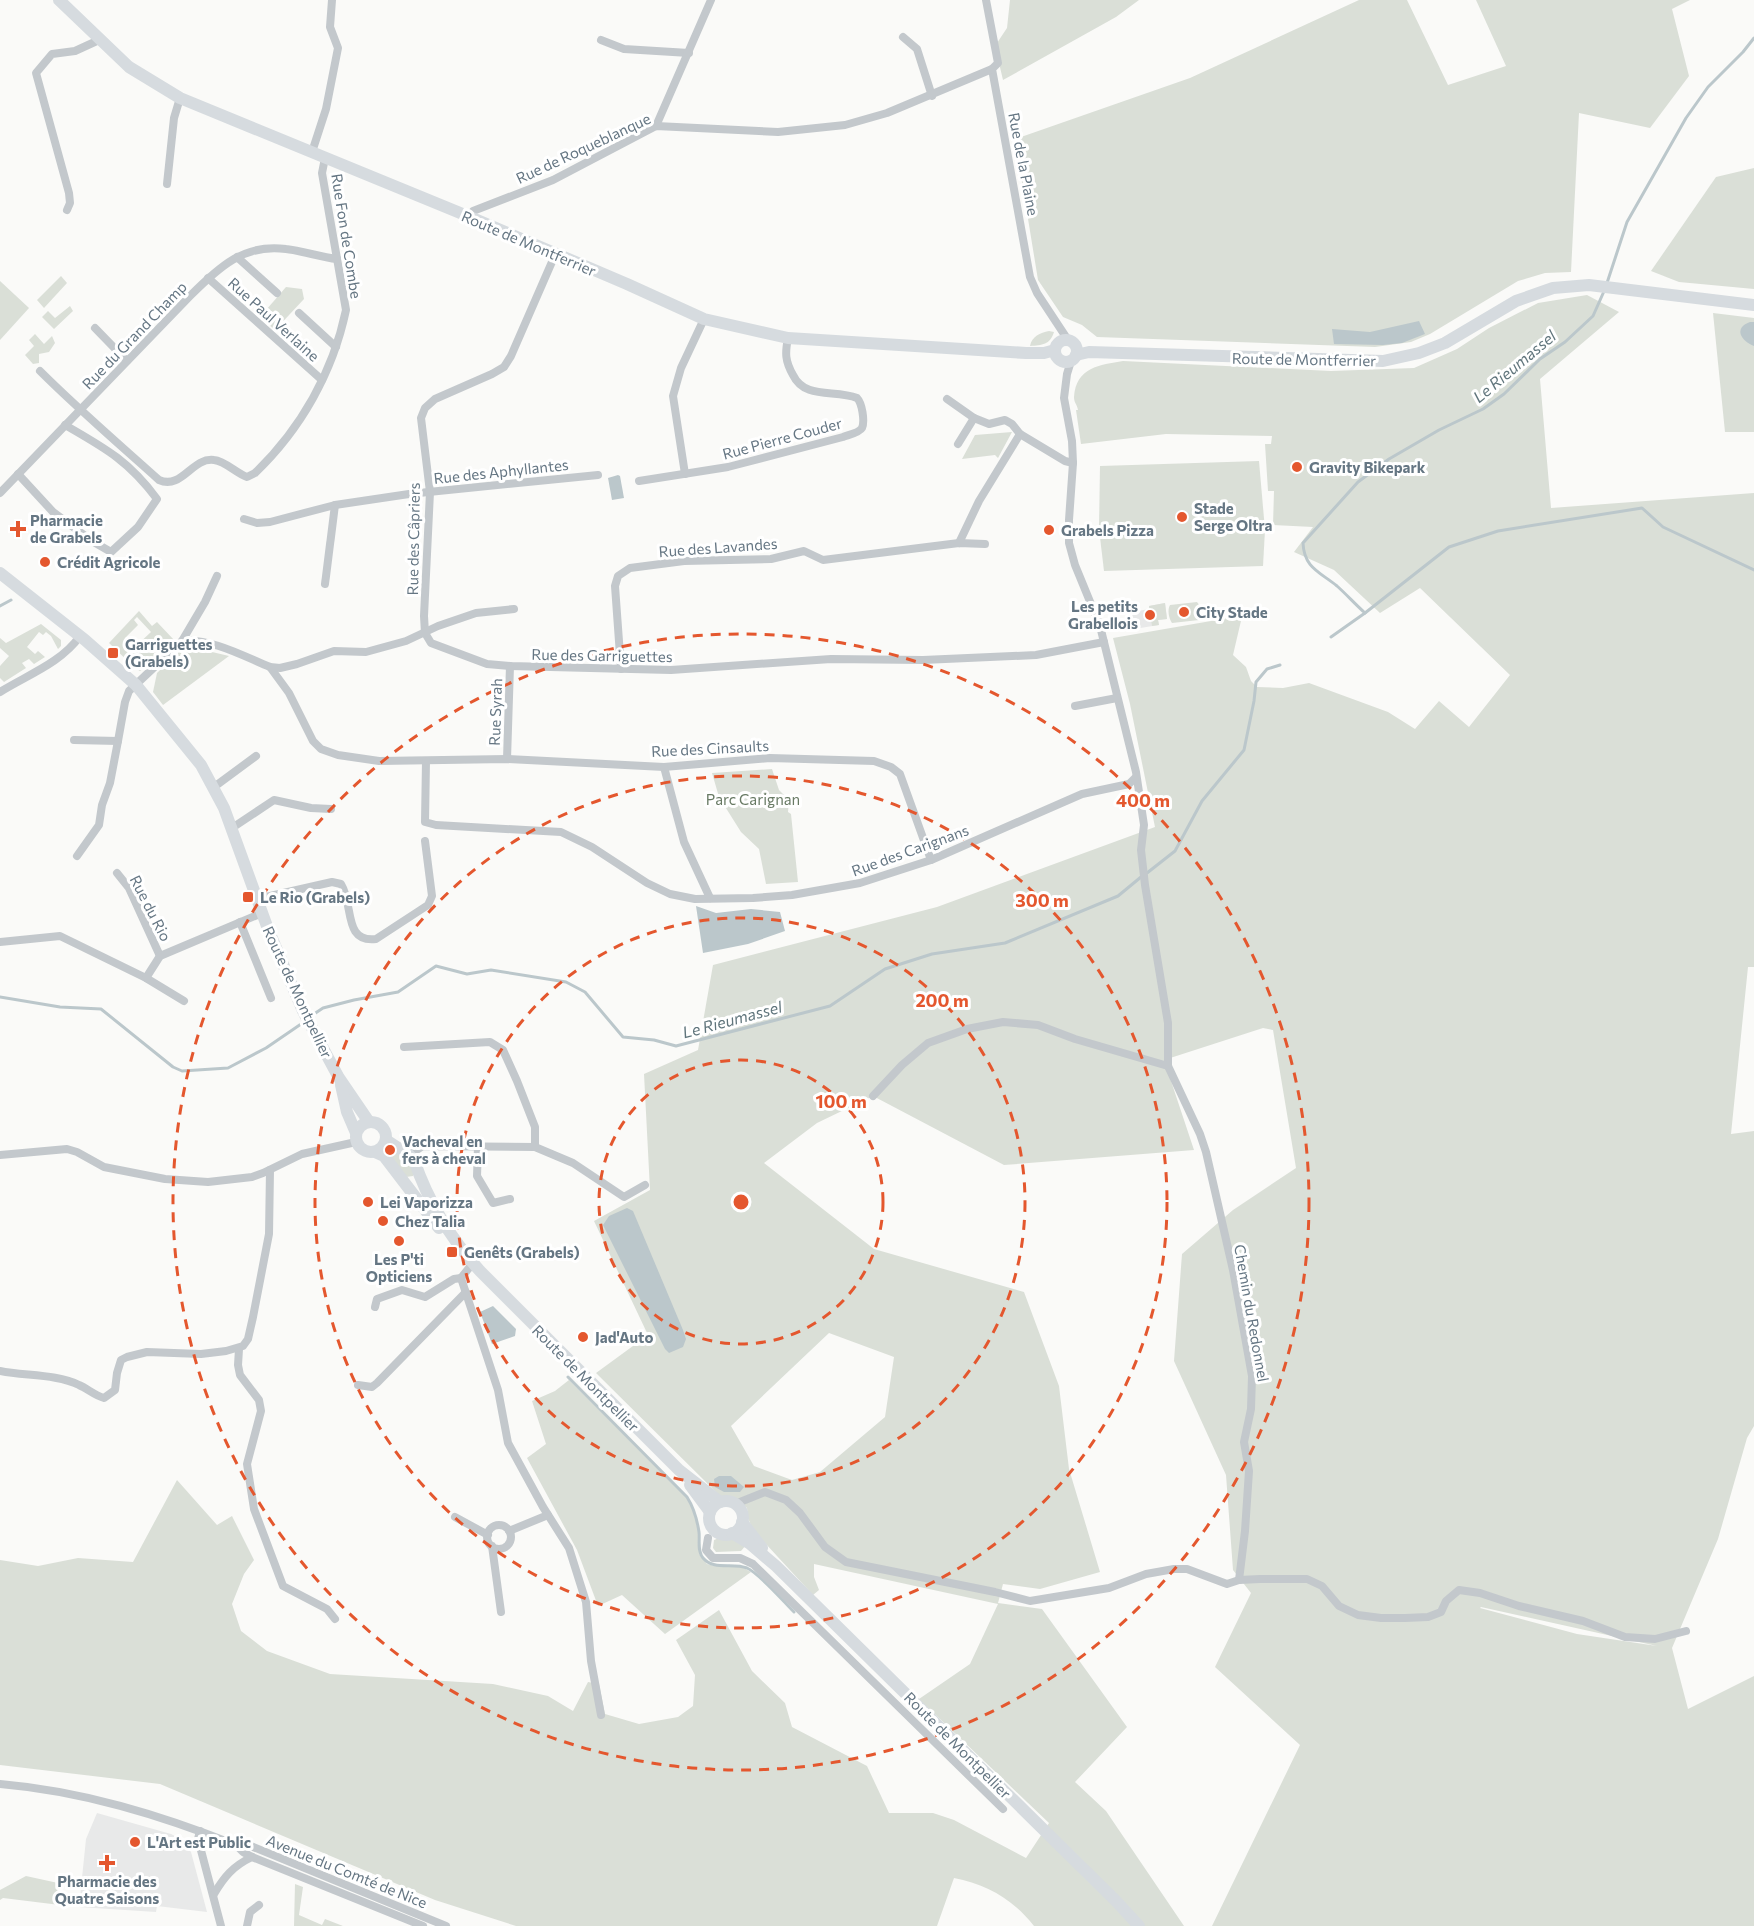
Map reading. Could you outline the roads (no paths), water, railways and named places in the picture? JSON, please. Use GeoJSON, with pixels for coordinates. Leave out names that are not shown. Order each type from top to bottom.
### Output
{"type":"FeatureCollection","features":[{"type":"Feature","properties":{"kind":"street","name":"Route de Montferrier"},"geometry":{"type":"LineString","coordinates":[[59,0],[129,67],[180,98],[470,217],[704,319],[788,338],[1066,354],[1383,361],[1419,353],[1445,343],[1516,300],[1553,288],[1589,285],[1754,305]]}},
{"type":"Feature","properties":{"kind":"street"},"geometry":{"type":"LineString","coordinates":[[312,152],[326,109],[338,48],[330,27],[332,0]]}},
{"type":"Feature","properties":{"kind":"street"},"geometry":{"type":"LineString","coordinates":[[656,126],[711,0]]}},
{"type":"Feature","properties":{"kind":"street","name":"Rue de la Plaine"},"geometry":{"type":"LineString","coordinates":[[986,0],[998,63],[992,69],[1030,277],[1037,294],[1059,327],[1066,354]]}},
{"type":"Feature","properties":{"kind":"street"},"geometry":{"type":"LineString","coordinates":[[903,37],[917,49],[932,96]]}},
{"type":"Feature","properties":{"kind":"street"},"geometry":{"type":"LineString","coordinates":[[67,210],[70,203],[69,193],[36,73],[52,54],[75,51],[99,40]]}},
{"type":"Feature","properties":{"kind":"street"},"geometry":{"type":"LineString","coordinates":[[601,40],[624,49],[688,53]]}},
{"type":"Feature","properties":{"kind":"street","name":"Rue de Roqueblanque"},"geometry":{"type":"LineString","coordinates":[[470,217],[473,211],[553,180],[656,126],[778,132],[845,125],[887,113],[932,96],[992,69]]}},
{"type":"Feature","properties":{"kind":"street"},"geometry":{"type":"LineString","coordinates":[[167,184],[174,118],[180,98]]}},
{"type":"Feature","properties":{"kind":"street","name":"Rue Fon de Combe"},"geometry":{"type":"LineString","coordinates":[[80,410],[94,420],[159,480],[166,483],[174,482],[205,460],[216,460],[247,477],[261,467],[309,408],[336,347],[346,310],[322,173],[325,158]]}},
{"type":"Feature","properties":{"kind":"street"},"geometry":{"type":"LineString","coordinates":[[314,253],[325,251],[334,244]]}},
{"type":"Feature","properties":{"kind":"street","name":"Rue du Grand Champ"},"geometry":{"type":"LineString","coordinates":[[0,493],[208,278],[237,257],[252,250],[284,248],[337,259]]}},
{"type":"Feature","properties":{"kind":"street","name":"Rue des Câpriers"},"geometry":{"type":"LineString","coordinates":[[425,633],[430,492],[421,418],[425,408],[435,399],[504,367],[511,356],[555,255]]}},
{"type":"Feature","properties":{"kind":"street"},"geometry":{"type":"LineString","coordinates":[[237,257],[278,293]]}},
{"type":"Feature","properties":{"kind":"street","name":"Rue Paul Verlaine"},"geometry":{"type":"LineString","coordinates":[[208,278],[322,380]]}},
{"type":"Feature","properties":{"kind":"street"},"geometry":{"type":"LineString","coordinates":[[299,313],[336,347]]}},
{"type":"Feature","properties":{"kind":"street"},"geometry":{"type":"LineString","coordinates":[[685,474],[673,396],[681,368],[704,319]]}},
{"type":"Feature","properties":{"kind":"street"},"geometry":{"type":"LineString","coordinates":[[95,328],[127,361]]}},
{"type":"Feature","properties":{"kind":"street","name":"Rue Pierre Couder"},"geometry":{"type":"LineString","coordinates":[[639,481],[728,467],[843,437],[862,428],[861,402],[857,398],[812,391],[797,384],[785,361],[788,338]]}},
{"type":"Feature","properties":{"kind":"street","name":"Chemin du Redonnel"},"geometry":{"type":"LineString","coordinates":[[1066,354],[1064,398],[1072,441],[1073,463],[1069,520],[1070,543],[1075,566],[1100,626],[1136,772],[1135,778],[1144,825],[1141,850],[1145,885],[1168,1023],[1168,1066],[1206,1152],[1233,1270],[1252,1376],[1251,1409],[1244,1442],[1249,1470],[1239,1580]]}},
{"type":"Feature","properties":{"kind":"street"},"geometry":{"type":"LineString","coordinates":[[40,371],[80,410]]}},
{"type":"Feature","properties":{"kind":"street"},"geometry":{"type":"LineString","coordinates":[[947,399],[974,418],[989,424],[1005,420],[1012,424],[1020,434],[1065,461],[1073,463]]}},
{"type":"Feature","properties":{"kind":"street"},"geometry":{"type":"LineString","coordinates":[[958,444],[974,418]]}},
{"type":"Feature","properties":{"kind":"street"},"geometry":{"type":"LineString","coordinates":[[18,474],[53,512],[111,552],[138,527],[157,498],[126,463],[94,440],[65,425]]}},
{"type":"Feature","properties":{"kind":"street"},"geometry":{"type":"LineString","coordinates":[[959,543],[979,501],[1020,434]]}},
{"type":"Feature","properties":{"kind":"street","name":"Rue des Aphyllantes"},"geometry":{"type":"LineString","coordinates":[[244,519],[257,523],[270,522],[335,506],[430,492],[598,475]]}},
{"type":"Feature","properties":{"kind":"street"},"geometry":{"type":"LineString","coordinates":[[325,584],[335,506]]}},
{"type":"Feature","properties":{"kind":"street","name":"Rue des Lavandes"},"geometry":{"type":"LineString","coordinates":[[621,669],[615,586],[618,576],[630,568],[684,561],[771,560],[804,551],[823,560],[959,543],[985,544]]}},
{"type":"Feature","properties":{"kind":"street","name":"Route de Montpellier"},"geometry":{"type":"LineString","coordinates":[[0,573],[80,636],[136,685],[189,749],[214,787],[232,828],[262,913],[303,1011],[339,1078],[369,1122]]}},
{"type":"Feature","properties":{"kind":"street"},"geometry":{"type":"LineString","coordinates":[[77,856],[99,825],[102,805],[110,783],[127,695],[182,641],[217,576]]}},
{"type":"Feature","properties":{"kind":"street"},"geometry":{"type":"LineString","coordinates":[[182,641],[193,640],[209,644],[270,667],[280,668],[334,651],[366,652],[406,641],[476,613],[514,609]]}},
{"type":"Feature","properties":{"kind":"street","name":"Rue des Garriguettes"},"geometry":{"type":"LineString","coordinates":[[425,633],[431,642],[487,664],[671,670],[831,659],[923,660],[1036,656],[1104,642]]}},
{"type":"Feature","properties":{"kind":"street"},"geometry":{"type":"LineString","coordinates":[[0,692],[53,662],[80,636]]}},
{"type":"Feature","properties":{"kind":"street","name":"Rue Syrah"},"geometry":{"type":"LineString","coordinates":[[507,759],[510,666]]}},
{"type":"Feature","properties":{"kind":"street"},"geometry":{"type":"LineString","coordinates":[[270,667],[289,693],[310,735],[321,749],[338,755],[379,760],[426,761]]}},
{"type":"Feature","properties":{"kind":"street"},"geometry":{"type":"LineString","coordinates":[[1075,706],[1117,698]]}},
{"type":"Feature","properties":{"kind":"street"},"geometry":{"type":"LineString","coordinates":[[74,740],[118,741]]}},
{"type":"Feature","properties":{"kind":"street"},"geometry":{"type":"LineString","coordinates":[[214,787],[256,756]]}},
{"type":"Feature","properties":{"kind":"street","name":"Rue des Cinsaults"},"geometry":{"type":"LineString","coordinates":[[426,761],[507,759],[664,766],[770,758],[874,760],[900,774],[930,860]]}},
{"type":"Feature","properties":{"kind":"street","name":"Rue des Carignans"},"geometry":{"type":"LineString","coordinates":[[426,761],[425,822],[436,825],[561,832],[592,847],[647,884],[695,899],[753,898],[829,890],[860,884],[930,860],[1082,794],[1129,784],[1135,778]]}},
{"type":"Feature","properties":{"kind":"street"},"geometry":{"type":"LineString","coordinates":[[664,766],[684,842],[710,898]]}},
{"type":"Feature","properties":{"kind":"street"},"geometry":{"type":"LineString","coordinates":[[232,828],[274,800],[310,808],[331,809]]}},
{"type":"Feature","properties":{"kind":"street"},"geometry":{"type":"LineString","coordinates":[[257,899],[332,882],[341,884],[346,893],[353,927],[358,936],[366,940],[376,939],[428,904],[432,896],[425,840]]}},
{"type":"Feature","properties":{"kind":"street","name":"Rue du Rio"},"geometry":{"type":"LineString","coordinates":[[117,873],[129,888],[160,957]]}},
{"type":"Feature","properties":{"kind":"street","name":"Rue du Rio"},"geometry":{"type":"LineString","coordinates":[[146,978],[160,957],[262,913]]}},
{"type":"Feature","properties":{"kind":"street"},"geometry":{"type":"LineString","coordinates":[[240,922],[271,998]]}},
{"type":"Feature","properties":{"kind":"street"},"geometry":{"type":"LineString","coordinates":[[0,942],[60,936],[146,978],[184,1001]]}},
{"type":"Feature","properties":{"kind":"street"},"geometry":{"type":"LineString","coordinates":[[873,1096],[902,1065],[928,1043],[967,1029],[1003,1023],[1038,1025],[1075,1039],[1168,1066]]}},
{"type":"Feature","properties":{"kind":"street"},"geometry":{"type":"LineString","coordinates":[[404,1047],[489,1042],[503,1050],[518,1081],[535,1127],[535,1147]]}},
{"type":"Feature","properties":{"kind":"street","name":"Route de Montpellier"},"geometry":{"type":"LineString","coordinates":[[339,1078],[356,1138]]}},
{"type":"Feature","properties":{"kind":"street"},"geometry":{"type":"LineString","coordinates":[[369,1122],[378,1124],[385,1130],[386,1140],[375,1152],[366,1151],[356,1138],[361,1126],[369,1122]]}},
{"type":"Feature","properties":{"kind":"street"},"geometry":{"type":"LineString","coordinates":[[0,1155],[67,1149],[104,1167],[186,1181],[208,1182],[252,1177],[302,1154],[356,1138]]}},
{"type":"Feature","properties":{"kind":"street"},"geometry":{"type":"LineString","coordinates":[[386,1140],[409,1155],[423,1146],[535,1147],[573,1162],[624,1197],[645,1185]]}},
{"type":"Feature","properties":{"kind":"street"},"geometry":{"type":"LineString","coordinates":[[478,1148],[477,1176],[493,1203],[510,1199]]}},
{"type":"Feature","properties":{"kind":"street","name":"Route de Montpellier"},"geometry":{"type":"LineString","coordinates":[[375,1152],[384,1156],[459,1252],[471,1261],[678,1470],[720,1502],[728,1502],[739,1512],[776,1566]]}},
{"type":"Feature","properties":{"kind":"street","name":"Route de Montpellier"},"geometry":{"type":"LineString","coordinates":[[409,1155],[414,1160],[420,1179],[434,1207],[471,1261]]}},
{"type":"Feature","properties":{"kind":"street"},"geometry":{"type":"LineString","coordinates":[[270,1170],[269,1234],[248,1339],[239,1349],[240,1375],[259,1400],[261,1410],[247,1464],[254,1509],[283,1586],[327,1609],[334,1619]]}},
{"type":"Feature","properties":{"kind":"street"},"geometry":{"type":"LineString","coordinates":[[406,1184],[420,1179]]}},
{"type":"Feature","properties":{"kind":"street"},"geometry":{"type":"LineString","coordinates":[[461,1278],[471,1261]]}},
{"type":"Feature","properties":{"kind":"street"},"geometry":{"type":"LineString","coordinates":[[461,1278],[498,1390],[508,1443],[569,1548],[586,1602],[591,1660],[601,1715]]}},
{"type":"Feature","properties":{"kind":"street"},"geometry":{"type":"LineString","coordinates":[[375,1307],[377,1299],[402,1290],[425,1297],[454,1279],[461,1278]]}},
{"type":"Feature","properties":{"kind":"street"},"geometry":{"type":"LineString","coordinates":[[358,1385],[372,1387],[377,1383],[466,1292]]}},
{"type":"Feature","properties":{"kind":"street"},"geometry":{"type":"LineString","coordinates":[[0,1371],[43,1376],[79,1384],[104,1398],[115,1390],[117,1372],[122,1360],[127,1357],[147,1352],[201,1354],[239,1349]]}},
{"type":"Feature","properties":{"kind":"street","name":"Route de Montpellier"},"geometry":{"type":"LineString","coordinates":[[678,1470],[710,1512],[710,1522],[715,1531],[723,1534],[732,1533],[749,1543],[776,1566],[1139,1926]]}},
{"type":"Feature","properties":{"kind":"street"},"geometry":{"type":"LineString","coordinates":[[732,1533],[738,1529],[739,1512],[748,1498],[765,1492],[786,1500],[800,1513],[825,1547],[846,1562],[1030,1600],[1108,1588],[1146,1574],[1187,1569],[1227,1584],[1239,1580],[1307,1579],[1322,1586],[1339,1606],[1358,1615],[1381,1618],[1428,1617],[1441,1612],[1446,1601],[1459,1590],[1480,1593],[1519,1606],[1583,1621],[1625,1637],[1655,1639],[1686,1631]]}},
{"type":"Feature","properties":{"kind":"street"},"geometry":{"type":"LineString","coordinates":[[710,1512],[720,1502]]}},
{"type":"Feature","properties":{"kind":"street"},"geometry":{"type":"LineString","coordinates":[[509,1531],[548,1515]]}},
{"type":"Feature","properties":{"kind":"street"},"geometry":{"type":"LineString","coordinates":[[455,1517],[488,1535]]}},
{"type":"Feature","properties":{"kind":"street"},"geometry":{"type":"LineString","coordinates":[[497,1526],[509,1531],[511,1539],[507,1546],[500,1549],[492,1546],[488,1541],[491,1529],[497,1526]]}},
{"type":"Feature","properties":{"kind":"street"},"geometry":{"type":"LineString","coordinates":[[708,1538],[706,1545],[709,1555],[718,1560],[740,1558],[753,1564],[1003,1809]]}},
{"type":"Feature","properties":{"kind":"street"},"geometry":{"type":"LineString","coordinates":[[492,1546],[501,1612]]}},
{"type":"Feature","properties":{"kind":"street","name":"Avenue du Comté de Nice"},"geometry":{"type":"LineString","coordinates":[[0,1784],[92,1798],[135,1809],[236,1845],[252,1857],[423,1926]]}},
{"type":"Feature","properties":{"kind":"street"},"geometry":{"type":"LineString","coordinates":[[200,1831],[198,1839],[221,1926]]}},
{"type":"Feature","properties":{"kind":"street","name":"Avenue du Comté de Nice"},"geometry":{"type":"LineString","coordinates":[[236,1845],[246,1844],[446,1926]]}},
{"type":"Feature","properties":{"kind":"street"},"geometry":{"type":"LineString","coordinates":[[214,1894],[225,1875],[252,1857]]}},
{"type":"Feature","properties":{"kind":"street"},"geometry":{"type":"LineString","coordinates":[[247,1926],[250,1912],[260,1905]]}},
{"type":"Feature","properties":{"kind":"waterway","name":"Le Rieumassel"},"geometry":{"type":"LineString","coordinates":[[1607,283],[1627,222],[1686,118],[1708,87],[1754,38]]}},
{"type":"Feature","properties":{"kind":"waterway","name":"Le Rieumassel"},"geometry":{"type":"LineString","coordinates":[[1331,637],[1365,613],[1310,564],[1306,558],[1303,543],[1358,482],[1389,459],[1439,430],[1483,409],[1504,394],[1540,359],[1565,342],[1593,316],[1605,289]]}},
{"type":"Feature","properties":{"kind":"waterway"},"geometry":{"type":"LineString","coordinates":[[1365,613],[1449,547],[1498,531],[1642,508],[1663,527],[1754,570]]}},
{"type":"Feature","properties":{"kind":"waterway"},"geometry":{"type":"LineString","coordinates":[[0,606],[11,600]]}},
{"type":"Feature","properties":{"kind":"waterway","name":"Le Rieumassel"},"geometry":{"type":"LineString","coordinates":[[1147,873],[1175,851],[1202,801],[1244,750],[1256,682],[1267,669],[1280,665]]}},
{"type":"Feature","properties":{"kind":"waterway","name":"Le Rieumassel"},"geometry":{"type":"LineString","coordinates":[[311,1016],[323,1008],[398,992],[436,966],[467,974],[491,970],[566,982],[585,992],[623,1037],[654,1040],[676,1046],[830,1006],[885,969],[932,954],[1005,943],[1118,896],[1141,877]]}},
{"type":"Feature","properties":{"kind":"waterway","name":"Le Rieumassel"},"geometry":{"type":"LineString","coordinates":[[0,997],[60,1007],[101,1009],[173,1067],[182,1071],[228,1068],[266,1048],[304,1022]]}},
{"type":"Feature","properties":{"kind":"waterway"},"geometry":{"type":"LineString","coordinates":[[568,1377],[687,1497],[696,1518],[699,1549],[703,1558],[713,1564],[747,1568],[765,1582],[794,1612]]}},
{"type":"Feature","properties":{"kind":"place","name":"Gravity Bikepark"},"geometry":{"type":"Point","coordinates":[1297,467]}},
{"type":"Feature","properties":{"kind":"place","name":"Stade Serge Oltra"},"geometry":{"type":"Point","coordinates":[1182,517]}},
{"type":"Feature","properties":{"kind":"place","name":"Pharmacie de Grabels"},"geometry":{"type":"Point","coordinates":[18,529]}},
{"type":"Feature","properties":{"kind":"place","name":"Grabels Pizza"},"geometry":{"type":"Point","coordinates":[1049,530]}},
{"type":"Feature","properties":{"kind":"place","name":"Crédit Agricole"},"geometry":{"type":"Point","coordinates":[45,562]}},
{"type":"Feature","properties":{"kind":"place","name":"City Stade"},"geometry":{"type":"Point","coordinates":[1184,612]}},
{"type":"Feature","properties":{"kind":"place","name":"Les petits Grabellois"},"geometry":{"type":"Point","coordinates":[1150,615]}},
{"type":"Feature","properties":{"kind":"place","name":"Garriguettes (Grabels)"},"geometry":{"type":"Point","coordinates":[113,653]}},
{"type":"Feature","properties":{"kind":"place","name":"Le Rio (Grabels)"},"geometry":{"type":"Point","coordinates":[248,897]}},
{"type":"Feature","properties":{"kind":"place","name":"Vacheval en fers à cheval"},"geometry":{"type":"Point","coordinates":[390,1150]}},
{"type":"Feature","properties":{"kind":"place","name":"Lei Vaporizza"},"geometry":{"type":"Point","coordinates":[368,1202]}},
{"type":"Feature","properties":{"kind":"place","name":"Chez Talia"},"geometry":{"type":"Point","coordinates":[383,1221]}},
{"type":"Feature","properties":{"kind":"place","name":"Les P'ti Opticiens"},"geometry":{"type":"Point","coordinates":[399,1241]}},
{"type":"Feature","properties":{"kind":"place","name":"Genêts (Grabels)"},"geometry":{"type":"Point","coordinates":[452,1252]}},
{"type":"Feature","properties":{"kind":"place","name":"Jad'Auto"},"geometry":{"type":"Point","coordinates":[583,1337]}},
{"type":"Feature","properties":{"kind":"place","name":"L'Art est Public"},"geometry":{"type":"Point","coordinates":[135,1842]}},
{"type":"Feature","properties":{"kind":"place","name":"Pharmacie des Quatre Saisons"},"geometry":{"type":"Point","coordinates":[107,1863]}},
{"type":"Feature","properties":{"kind":"park label","name":"Parc Carignan"},"geometry":{"type":"Point","coordinates":[753,799]}}]}
